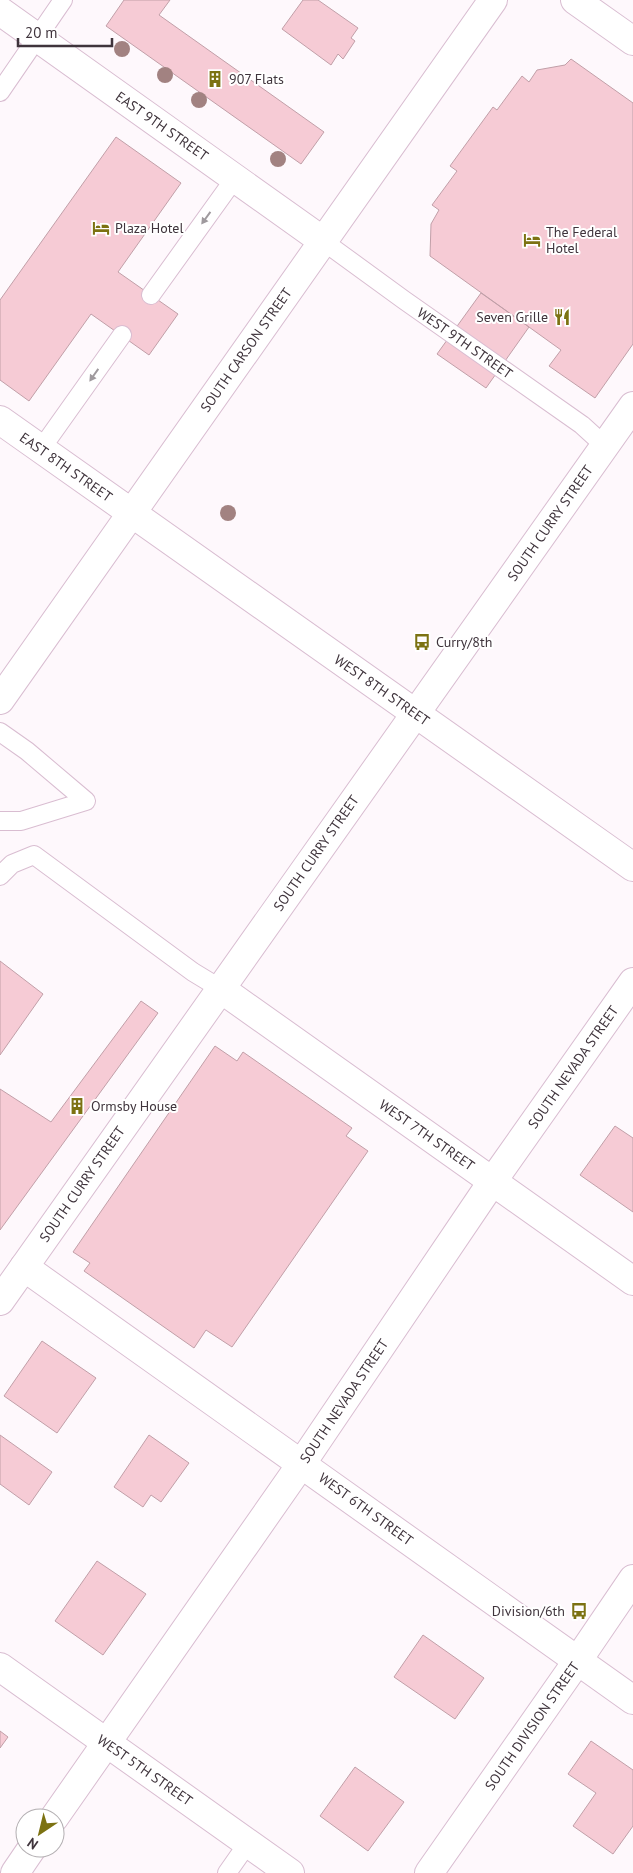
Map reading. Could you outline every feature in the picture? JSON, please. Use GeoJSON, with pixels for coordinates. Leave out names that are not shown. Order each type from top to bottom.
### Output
{"type":"FeatureCollection","features":[{"type":"Feature","properties":{"kind":"street","name":"SOUTH CARSON STREET"},"geometry":{"type":"LineString","coordinates":[[0,700],[492,0]]}},
{"type":"Feature","properties":{"kind":"street"},"geometry":{"type":"LineString","coordinates":[[575,0],[633,41]]}},
{"type":"Feature","properties":{"kind":"street","name":"EAST 9TH STREET"},"geometry":{"type":"LineString","coordinates":[[0,12],[323,241]]}},
{"type":"Feature","properties":{"kind":"street","name":"SOUTH CURRY STREET"},"geometry":{"type":"LineString","coordinates":[[0,1302],[633,406]]}},
{"type":"Feature","properties":{"kind":"street","name":"EAST 8TH STREET"},"geometry":{"type":"LineString","coordinates":[[0,420],[132,513]]}},
{"type":"Feature","properties":{"kind":"street","name":"WEST 8TH STREET"},"geometry":{"type":"LineString","coordinates":[[132,513],[633,867]]}},
{"type":"Feature","properties":{"kind":"street","name":"SOUTH NEVADA STREET"},"geometry":{"type":"LineString","coordinates":[[61,1808],[302,1463],[492,1182],[633,982]]}},
{"type":"Feature","properties":{"kind":"street","name":"WEST 7TH STREET"},"geometry":{"type":"LineString","coordinates":[[221,989],[633,1281]]}},
{"type":"Feature","properties":{"kind":"street","name":"WEST 6TH STREET"},"geometry":{"type":"LineString","coordinates":[[24,1267],[633,1700]]}},
{"type":"Feature","properties":{"kind":"street","name":"SOUTH DIVISION STREET"},"geometry":{"type":"LineString","coordinates":[[429,1873],[633,1579]]}},
{"type":"Feature","properties":{"kind":"street","name":"WEST 5TH STREET"},"geometry":{"type":"LineString","coordinates":[[0,1668],[290,1873]]}},
{"type":"Feature","properties":{"kind":"street"},"geometry":{"type":"LineString","coordinates":[[14,1873],[25,1858]]}},
{"type":"Feature","properties":{"kind":"lane"},"geometry":{"type":"LineString","coordinates":[[0,92],[63,0]]}},
{"type":"Feature","properties":{"kind":"lane"},"geometry":{"type":"LineString","coordinates":[[151,295],[235,178]]}},
{"type":"Feature","properties":{"kind":"lane","name":"WEST 9TH STREET"},"geometry":{"type":"LineString","coordinates":[[323,241],[582,425],[605,446]]}},
{"type":"Feature","properties":{"kind":"lane"},"geometry":{"type":"LineString","coordinates":[[41,449],[122,335]]}},
{"type":"Feature","properties":{"kind":"lane"},"geometry":{"type":"LineString","coordinates":[[0,732],[27,751],[86,801],[21,821],[0,822]]}},
{"type":"Feature","properties":{"kind":"lane"},"geometry":{"type":"LineString","coordinates":[[0,876],[12,864],[34,855],[193,972],[221,989]]}},
{"type":"Feature","properties":{"kind":"lane"},"geometry":{"type":"LineString","coordinates":[[227,1873],[248,1843]]}},
{"type":"Feature","properties":{"kind":"building","name":"907 Flats"},"geometry":{"type":"Polygon","coordinates":[[[124,0],[170,0],[159,15],[324,132],[301,164],[106,26],[124,0]]]}},
{"type":"Feature","properties":{"kind":"building"},"geometry":{"type":"Polygon","coordinates":[[[303,0],[318,0],[358,28],[351,38],[355,41],[343,59],[338,54],[331,65],[282,29],[303,0]]]}},
{"type":"Feature","properties":{"kind":"building","name":"The Federal Hotel"},"geometry":{"type":"Polygon","coordinates":[[[571,59],[633,103],[633,344],[595,398],[549,366],[561,350],[430,256],[431,224],[439,210],[432,205],[457,171],[450,166],[493,107],[497,110],[522,76],[529,82],[537,70],[565,65],[571,59]]]}},
{"type":"Feature","properties":{"kind":"building","name":"Plaza Hotel"},"geometry":{"type":"Polygon","coordinates":[[[116,137],[181,183],[118,272],[178,314],[149,355],[91,314],[29,401],[0,380],[0,300],[116,137]]]}},
{"type":"Feature","properties":{"kind":"building"},"geometry":{"type":"Polygon","coordinates":[[[481,293],[529,327],[486,388],[437,354],[481,293]]]}},
{"type":"Feature","properties":{"kind":"building"},"geometry":{"type":"Polygon","coordinates":[[[0,961],[43,994],[0,1055],[0,961]]]}},
{"type":"Feature","properties":{"kind":"building","name":"Ormsby House"},"geometry":{"type":"Polygon","coordinates":[[[141,1001],[158,1013],[0,1230],[0,1089],[51,1122],[141,1001]]]}},
{"type":"Feature","properties":{"kind":"building"},"geometry":{"type":"Polygon","coordinates":[[[215,1046],[237,1061],[243,1052],[352,1128],[346,1136],[368,1151],[232,1347],[206,1330],[194,1348],[84,1271],[90,1263],[73,1252],[215,1046]]]}},
{"type":"Feature","properties":{"kind":"building"},"geometry":{"type":"Polygon","coordinates":[[[615,1126],[633,1138],[633,1212],[580,1175],[615,1126]]]}},
{"type":"Feature","properties":{"kind":"building"},"geometry":{"type":"Polygon","coordinates":[[[42,1341],[96,1378],[57,1433],[4,1396],[42,1341]]]}},
{"type":"Feature","properties":{"kind":"building"},"geometry":{"type":"Polygon","coordinates":[[[0,1435],[52,1472],[29,1505],[0,1484],[0,1435]]]}},
{"type":"Feature","properties":{"kind":"building"},"geometry":{"type":"Polygon","coordinates":[[[149,1435],[189,1463],[161,1502],[151,1495],[143,1507],[114,1487],[149,1435]]]}},
{"type":"Feature","properties":{"kind":"building"},"geometry":{"type":"Polygon","coordinates":[[[97,1561],[146,1594],[103,1655],[55,1621],[97,1561]]]}},
{"type":"Feature","properties":{"kind":"building"},"geometry":{"type":"Polygon","coordinates":[[[423,1635],[484,1678],[455,1719],[394,1677],[423,1635]]]}},
{"type":"Feature","properties":{"kind":"building"},"geometry":{"type":"Polygon","coordinates":[[[0,1731],[8,1737],[0,1748],[0,1731]]]}},
{"type":"Feature","properties":{"kind":"building"},"geometry":{"type":"Polygon","coordinates":[[[591,1741],[633,1770],[633,1826],[613,1854],[573,1826],[596,1793],[568,1774],[591,1741]]]}},
{"type":"Feature","properties":{"kind":"building"},"geometry":{"type":"Polygon","coordinates":[[[355,1767],[404,1802],[368,1851],[320,1816],[355,1767]]]}},
{"type":"Feature","properties":{"kind":"place","name":"907 Flats"},"geometry":{"type":"Point","coordinates":[215,79]}},
{"type":"Feature","properties":{"kind":"place","name":"Plaza Hotel"},"geometry":{"type":"Point","coordinates":[101,228]}},
{"type":"Feature","properties":{"kind":"place","name":"The Federal Hotel"},"geometry":{"type":"Point","coordinates":[532,240]}},
{"type":"Feature","properties":{"kind":"place","name":"Seven Grille"},"geometry":{"type":"Point","coordinates":[562,317]}},
{"type":"Feature","properties":{"kind":"place","name":"Curry/8th"},"geometry":{"type":"Point","coordinates":[422,642]}},
{"type":"Feature","properties":{"kind":"place","name":"Ormsby House"},"geometry":{"type":"Point","coordinates":[77,1106]}},
{"type":"Feature","properties":{"kind":"place","name":"Division/6th"},"geometry":{"type":"Point","coordinates":[579,1611]}}]}
